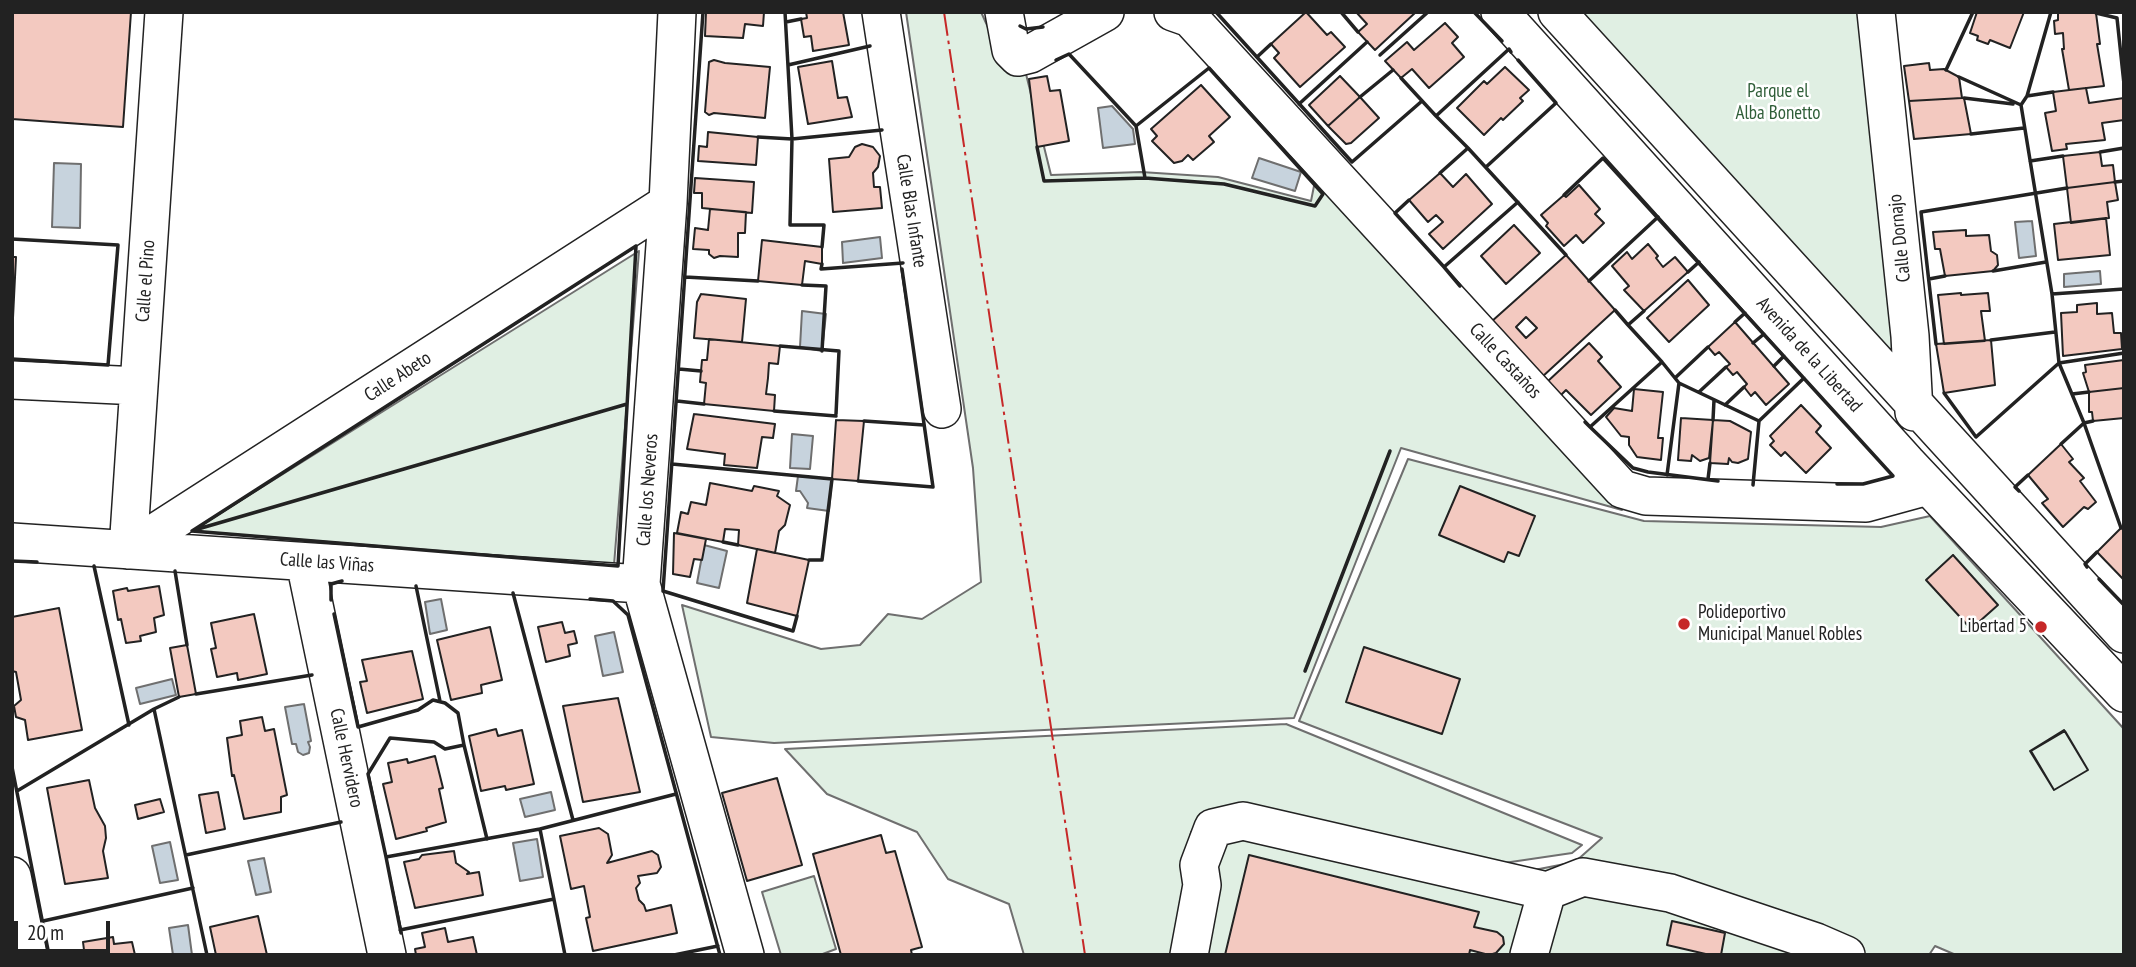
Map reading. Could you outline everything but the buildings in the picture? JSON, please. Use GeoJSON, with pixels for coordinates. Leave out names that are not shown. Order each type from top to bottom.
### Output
{"type":"FeatureCollection","features":[{"type":"Feature","properties":{"kind":"street","name":"Calle el Pino"},"geometry":{"type":"LineString","coordinates":[[128,550],[164,12]]}},
{"type":"Feature","properties":{"kind":"street","name":"Calle los Neveros"},"geometry":{"type":"LineString","coordinates":[[677,12],[668,203],[641,584],[745,955]]}},
{"type":"Feature","properties":{"kind":"street","name":"Calle Blas Infante"},"geometry":{"type":"LineString","coordinates":[[881,12],[942,409]]}},
{"type":"Feature","properties":{"kind":"street"},"geometry":{"type":"LineString","coordinates":[[1004,12],[1011,50],[1018,57],[1030,54],[1105,12]]}},
{"type":"Feature","properties":{"kind":"street","name":"Calle Castaños"},"geometry":{"type":"LineString","coordinates":[[1173,12],[1190,18],[1622,489],[1646,496],[1866,503],[1918,475]]}},
{"type":"Feature","properties":{"kind":"street","name":"Avenida de la Libertad"},"geometry":{"type":"LineString","coordinates":[[1500,12],[1918,475],[2124,692]]}},
{"type":"Feature","properties":{"kind":"street"},"geometry":{"type":"LineString","coordinates":[[1557,12],[2124,634]]}},
{"type":"Feature","properties":{"kind":"street","name":"Calle Dornajo"},"geometry":{"type":"LineString","coordinates":[[1876,12],[1915,404],[1918,475]]}},
{"type":"Feature","properties":{"kind":"street","name":"Calle Abeto"},"geometry":{"type":"LineString","coordinates":[[128,550],[668,203]]}},
{"type":"Feature","properties":{"kind":"street"},"geometry":{"type":"LineString","coordinates":[[12,380],[139,386]]}},
{"type":"Feature","properties":{"kind":"street","name":"Calle las Viñas"},"geometry":{"type":"LineString","coordinates":[[12,542],[641,584]]}},
{"type":"Feature","properties":{"kind":"street","name":"Calle Hervidero"},"geometry":{"type":"LineString","coordinates":[[304,562],[387,955]]}},
{"type":"Feature","properties":{"kind":"street"},"geometry":{"type":"LineString","coordinates":[[1189,955],[1202,885],[1199,865],[1213,828],[1243,821],[1547,891],[1583,877],[1670,893],[1816,942],[1846,955]]}},
{"type":"Feature","properties":{"kind":"street"},"geometry":{"type":"LineString","coordinates":[[12,876],[28,955]]}},
{"type":"Feature","properties":{"kind":"street"},"geometry":{"type":"LineString","coordinates":[[1529,955],[1547,891]]}},
{"type":"Feature","properties":{"kind":"green space"},"geometry":{"type":"Polygon","coordinates":[[[906,12],[981,12],[996,45],[1026,74],[1051,175],[1141,172],[1218,177],[1311,201],[1315,181],[1622,510],[1401,448],[1294,718],[774,743],[711,737],[682,605],[821,649],[860,645],[888,614],[922,619],[981,582],[973,468],[906,12]]]}},
{"type":"Feature","properties":{"kind":"green space","name":"Parque el Alba Bonetto"},"geometry":{"type":"Polygon","coordinates":[[[1570,12],[1858,12],[1902,358],[1894,365],[1570,12]]]}},
{"type":"Feature","properties":{"kind":"green space"},"geometry":{"type":"Polygon","coordinates":[[[639,251],[614,565],[192,531],[639,251]]]}},
{"type":"Feature","properties":{"kind":"green space","name":"Polideportivo Municipal Manuel Robles"},"geometry":{"type":"Polygon","coordinates":[[[1408,459],[1644,521],[1881,527],[1930,516],[2124,729],[2124,955],[1956,955],[1935,946],[1929,955],[1197,955],[1224,831],[1483,880],[1575,862],[1602,838],[1299,721],[1408,459]]]}},
{"type":"Feature","properties":{"kind":"green space"},"geometry":{"type":"Polygon","coordinates":[[[1286,724],[1582,845],[1572,853],[1504,863],[1247,804],[1191,832],[1176,955],[1024,955],[1009,904],[948,879],[917,832],[827,794],[785,749],[1286,724]]]}},
{"type":"Feature","properties":{"kind":"green space"},"geometry":{"type":"Polygon","coordinates":[[[814,876],[836,949],[820,955],[781,955],[762,892],[814,876]]]}},
{"type":"Feature","properties":{"kind":"shaded area"},"geometry":{"type":"Polygon","coordinates":[[[1112,106],[1133,129],[1135,144],[1103,148],[1098,108],[1112,106]]]}},
{"type":"Feature","properties":{"kind":"shaded area"},"geometry":{"type":"Polygon","coordinates":[[[1259,158],[1301,172],[1295,191],[1252,178],[1259,158]]]}},
{"type":"Feature","properties":{"kind":"shaded area"},"geometry":{"type":"Polygon","coordinates":[[[54,163],[81,164],[80,228],[52,227],[54,163]]]}},
{"type":"Feature","properties":{"kind":"shaded area"},"geometry":{"type":"Polygon","coordinates":[[[2032,221],[2036,256],[2019,258],[2015,222],[2032,221]]]}},
{"type":"Feature","properties":{"kind":"shaded area"},"geometry":{"type":"Polygon","coordinates":[[[880,237],[882,258],[843,263],[842,242],[880,237]]]}},
{"type":"Feature","properties":{"kind":"shaded area"},"geometry":{"type":"Polygon","coordinates":[[[2100,271],[2101,284],[2064,287],[2064,274],[2100,271]]]}},
{"type":"Feature","properties":{"kind":"shaded area"},"geometry":{"type":"Polygon","coordinates":[[[802,311],[826,314],[822,351],[800,347],[802,311]]]}},
{"type":"Feature","properties":{"kind":"shaded area"},"geometry":{"type":"Polygon","coordinates":[[[792,434],[813,436],[810,469],[790,468],[792,434]]]}},
{"type":"Feature","properties":{"kind":"shaded area"},"geometry":{"type":"Polygon","coordinates":[[[798,476],[832,479],[829,511],[807,508],[808,503],[800,491],[796,491],[798,476]]]}},
{"type":"Feature","properties":{"kind":"shaded area"},"geometry":{"type":"Polygon","coordinates":[[[704,545],[727,551],[719,588],[697,583],[704,545]]]}},
{"type":"Feature","properties":{"kind":"shaded area"},"geometry":{"type":"Polygon","coordinates":[[[441,599],[447,630],[430,634],[425,602],[441,599]]]}},
{"type":"Feature","properties":{"kind":"shaded area"},"geometry":{"type":"Polygon","coordinates":[[[614,632],[623,672],[603,676],[595,636],[614,632]]]}},
{"type":"Feature","properties":{"kind":"shaded area"},"geometry":{"type":"Polygon","coordinates":[[[172,679],[176,695],[140,704],[136,688],[172,679]]]}},
{"type":"Feature","properties":{"kind":"shaded area"},"geometry":{"type":"Polygon","coordinates":[[[304,704],[311,741],[308,742],[309,753],[303,755],[298,752],[296,744],[292,744],[285,707],[304,704]]]}},
{"type":"Feature","properties":{"kind":"shaded area"},"geometry":{"type":"Polygon","coordinates":[[[551,792],[555,810],[525,817],[520,799],[551,792]]]}},
{"type":"Feature","properties":{"kind":"shaded area"},"geometry":{"type":"Polygon","coordinates":[[[537,839],[543,877],[520,881],[513,843],[537,839]]]}},
{"type":"Feature","properties":{"kind":"shaded area"},"geometry":{"type":"Polygon","coordinates":[[[170,842],[178,880],[160,883],[152,846],[170,842]]]}},
{"type":"Feature","properties":{"kind":"shaded area"},"geometry":{"type":"Polygon","coordinates":[[[264,858],[271,892],[256,895],[248,861],[264,858]]]}},
{"type":"Feature","properties":{"kind":"shaded area"},"geometry":{"type":"Polygon","coordinates":[[[188,925],[192,955],[173,955],[169,928],[188,925]]]}},
{"type":"Feature","properties":{"kind":"wall"},"geometry":{"type":"LineString","coordinates":[[703,12],[663,591],[793,631],[797,616]]}},
{"type":"Feature","properties":{"kind":"wall"},"geometry":{"type":"LineString","coordinates":[[785,12],[792,139],[882,130]]}},
{"type":"Feature","properties":{"kind":"wall"},"geometry":{"type":"LineString","coordinates":[[1216,12],[1352,162],[1422,101]]}},
{"type":"Feature","properties":{"kind":"wall"},"geometry":{"type":"LineString","coordinates":[[1341,12],[1358,32]]}},
{"type":"Feature","properties":{"kind":"wall"},"geometry":{"type":"LineString","coordinates":[[1380,55],[1428,12]]}},
{"type":"Feature","properties":{"kind":"wall"},"geometry":{"type":"LineString","coordinates":[[1474,12],[1502,41]]}},
{"type":"Feature","properties":{"kind":"wall"},"geometry":{"type":"LineString","coordinates":[[1946,70],[1973,12]]}},
{"type":"Feature","properties":{"kind":"wall"},"geometry":{"type":"LineString","coordinates":[[2027,96],[2051,12]]}},
{"type":"Feature","properties":{"kind":"wall"},"geometry":{"type":"LineString","coordinates":[[2096,13],[2117,18],[2124,84]]}},
{"type":"Feature","properties":{"kind":"wall"},"geometry":{"type":"LineString","coordinates":[[786,22],[801,19]]}},
{"type":"Feature","properties":{"kind":"wall"},"geometry":{"type":"LineString","coordinates":[[1020,26],[1026,29],[1043,27]]}},
{"type":"Feature","properties":{"kind":"wall"},"geometry":{"type":"LineString","coordinates":[[1299,104],[1367,42]]}},
{"type":"Feature","properties":{"kind":"wall"},"geometry":{"type":"LineString","coordinates":[[1257,57],[1271,44]]}},
{"type":"Feature","properties":{"kind":"wall"},"geometry":{"type":"LineString","coordinates":[[788,65],[870,46]]}},
{"type":"Feature","properties":{"kind":"wall"},"geometry":{"type":"LineString","coordinates":[[1511,52],[1509,49],[1436,116],[1566,255]]}},
{"type":"Feature","properties":{"kind":"wall"},"geometry":{"type":"LineString","coordinates":[[1037,147],[1044,181],[1145,178],[1136,126],[1069,54],[1056,60]]}},
{"type":"Feature","properties":{"kind":"wall"},"geometry":{"type":"LineString","coordinates":[[1486,167],[1556,103],[1518,60]]}},
{"type":"Feature","properties":{"kind":"wall"},"geometry":{"type":"LineString","coordinates":[[1136,126],[1209,68],[1323,194],[1315,206],[1224,184],[1145,178]]}},
{"type":"Feature","properties":{"kind":"wall"},"geometry":{"type":"LineString","coordinates":[[1360,97],[1393,70]]}},
{"type":"Feature","properties":{"kind":"wall"},"geometry":{"type":"LineString","coordinates":[[1959,77],[2021,105]]}},
{"type":"Feature","properties":{"kind":"wall"},"geometry":{"type":"LineString","coordinates":[[1401,78],[1436,116]]}},
{"type":"Feature","properties":{"kind":"wall"},"geometry":{"type":"LineString","coordinates":[[2052,294],[2021,105],[2027,96],[2053,92]]}},
{"type":"Feature","properties":{"kind":"wall"},"geometry":{"type":"LineString","coordinates":[[1964,98],[2013,104]]}},
{"type":"Feature","properties":{"kind":"wall"},"geometry":{"type":"LineString","coordinates":[[1971,134],[2024,128]]}},
{"type":"Feature","properties":{"kind":"wall"},"geometry":{"type":"LineString","coordinates":[[758,137],[792,139],[790,225],[824,225],[822,247]]}},
{"type":"Feature","properties":{"kind":"wall"},"geometry":{"type":"LineString","coordinates":[[1440,173],[1468,148]]}},
{"type":"Feature","properties":{"kind":"wall"},"geometry":{"type":"LineString","coordinates":[[2100,152],[2124,148]]}},
{"type":"Feature","properties":{"kind":"wall"},"geometry":{"type":"LineString","coordinates":[[2030,161],[2063,156]]}},
{"type":"Feature","properties":{"kind":"wall"},"geometry":{"type":"LineString","coordinates":[[1564,195],[1603,158],[1893,476],[1863,484],[1837,484]]}},
{"type":"Feature","properties":{"kind":"wall"},"geometry":{"type":"LineString","coordinates":[[2115,182],[2124,181]]}},
{"type":"Feature","properties":{"kind":"wall"},"geometry":{"type":"LineString","coordinates":[[1936,344],[1921,212],[2067,188]]}},
{"type":"Feature","properties":{"kind":"wall"},"geometry":{"type":"LineString","coordinates":[[1409,200],[1395,213],[1444,267]]}},
{"type":"Feature","properties":{"kind":"wall"},"geometry":{"type":"LineString","coordinates":[[1460,286],[1444,267],[1518,202]]}},
{"type":"Feature","properties":{"kind":"wall"},"geometry":{"type":"LineString","coordinates":[[1589,281],[1658,217]]}},
{"type":"Feature","properties":{"kind":"wall"},"geometry":{"type":"LineString","coordinates":[[12,239],[118,245],[108,365],[12,359]]}},
{"type":"Feature","properties":{"kind":"wall"},"geometry":{"type":"LineString","coordinates":[[636,246],[618,566],[192,531],[636,246]]}},
{"type":"Feature","properties":{"kind":"wall"},"geometry":{"type":"LineString","coordinates":[[1688,272],[1699,262]]}},
{"type":"Feature","properties":{"kind":"wall"},"geometry":{"type":"LineString","coordinates":[[1993,271],[2046,262]]}},
{"type":"Feature","properties":{"kind":"wall"},"geometry":{"type":"LineString","coordinates":[[822,264],[821,269],[903,263]]}},
{"type":"Feature","properties":{"kind":"wall"},"geometry":{"type":"LineString","coordinates":[[858,481],[933,487],[902,269]]}},
{"type":"Feature","properties":{"kind":"wall"},"geometry":{"type":"LineString","coordinates":[[1929,279],[1945,276]]}},
{"type":"Feature","properties":{"kind":"wall"},"geometry":{"type":"LineString","coordinates":[[685,277],[758,281]]}},
{"type":"Feature","properties":{"kind":"wall"},"geometry":{"type":"LineString","coordinates":[[802,285],[826,286],[822,351]]}},
{"type":"Feature","properties":{"kind":"wall"},"geometry":{"type":"LineString","coordinates":[[2093,421],[2084,423],[2059,363],[2052,294],[2124,289]]}},
{"type":"Feature","properties":{"kind":"wall"},"geometry":{"type":"LineString","coordinates":[[1615,310],[1628,325],[1644,311]]}},
{"type":"Feature","properties":{"kind":"wall"},"geometry":{"type":"LineString","coordinates":[[1735,322],[1745,313]]}},
{"type":"Feature","properties":{"kind":"wall"},"geometry":{"type":"LineString","coordinates":[[1585,422],[1590,427],[1662,362],[1628,325]]}},
{"type":"Feature","properties":{"kind":"wall"},"geometry":{"type":"LineString","coordinates":[[1991,340],[2055,332]]}},
{"type":"Feature","properties":{"kind":"wall"},"geometry":{"type":"LineString","coordinates":[[1753,343],[1764,334]]}},
{"type":"Feature","properties":{"kind":"wall"},"geometry":{"type":"LineString","coordinates":[[780,346],[839,351],[836,414]]}},
{"type":"Feature","properties":{"kind":"wall"},"geometry":{"type":"LineString","coordinates":[[1675,378],[1708,347]]}},
{"type":"Feature","properties":{"kind":"wall"},"geometry":{"type":"LineString","coordinates":[[1944,393],[1976,437],[2059,363],[2124,353]]}},
{"type":"Feature","properties":{"kind":"wall"},"geometry":{"type":"LineString","coordinates":[[1774,366],[1784,356]]}},
{"type":"Feature","properties":{"kind":"wall"},"geometry":{"type":"LineString","coordinates":[[1662,362],[1679,383],[1759,421],[1804,378]]}},
{"type":"Feature","properties":{"kind":"wall"},"geometry":{"type":"LineString","coordinates":[[1699,392],[1726,367]]}},
{"type":"Feature","properties":{"kind":"wall"},"geometry":{"type":"LineString","coordinates":[[679,369],[701,371]]}},
{"type":"Feature","properties":{"kind":"wall"},"geometry":{"type":"LineString","coordinates":[[1667,475],[1679,383]]}},
{"type":"Feature","properties":{"kind":"wall"},"geometry":{"type":"LineString","coordinates":[[1725,405],[1744,387]]}},
{"type":"Feature","properties":{"kind":"wall"},"geometry":{"type":"LineString","coordinates":[[2072,394],[2089,392]]}},
{"type":"Feature","properties":{"kind":"wall"},"geometry":{"type":"LineString","coordinates":[[1713,420],[1714,400]]}},
{"type":"Feature","properties":{"kind":"wall"},"geometry":{"type":"LineString","coordinates":[[677,401],[704,404]]}},
{"type":"Feature","properties":{"kind":"wall"},"geometry":{"type":"LineString","coordinates":[[198,529],[627,404]]}},
{"type":"Feature","properties":{"kind":"wall"},"geometry":{"type":"LineString","coordinates":[[774,411],[836,416]]}},
{"type":"Feature","properties":{"kind":"wall"},"geometry":{"type":"LineString","coordinates":[[864,421],[924,425]]}},
{"type":"Feature","properties":{"kind":"wall"},"geometry":{"type":"LineString","coordinates":[[1753,485],[1759,421]]}},
{"type":"Feature","properties":{"kind":"wall"},"geometry":{"type":"LineString","coordinates":[[2061,444],[2084,423],[2121,528]]}},
{"type":"Feature","properties":{"kind":"wall"},"geometry":{"type":"LineString","coordinates":[[1590,427],[1633,468],[1718,481]]}},
{"type":"Feature","properties":{"kind":"wall"},"geometry":{"type":"LineString","coordinates":[[1305,671],[1390,451]]}},
{"type":"Feature","properties":{"kind":"wall"},"geometry":{"type":"LineString","coordinates":[[1708,479],[1710,463]]}},
{"type":"Feature","properties":{"kind":"wall"},"geometry":{"type":"LineString","coordinates":[[672,464],[832,479],[822,560],[809,560]]}},
{"type":"Feature","properties":{"kind":"wall"},"geometry":{"type":"LineString","coordinates":[[2019,491],[2015,487],[2028,475]]}},
{"type":"Feature","properties":{"kind":"wall"},"geometry":{"type":"LineString","coordinates":[[723,542],[738,545]]}},
{"type":"Feature","properties":{"kind":"wall"},"geometry":{"type":"LineString","coordinates":[[2087,567],[2085,564],[2097,552]]}},
{"type":"Feature","properties":{"kind":"wall"},"geometry":{"type":"LineString","coordinates":[[12,561],[37,562]]}},
{"type":"Feature","properties":{"kind":"wall"},"geometry":{"type":"LineString","coordinates":[[94,566],[129,725]]}},
{"type":"Feature","properties":{"kind":"wall"},"geometry":{"type":"LineString","coordinates":[[175,571],[187,645]]}},
{"type":"Feature","properties":{"kind":"wall"},"geometry":{"type":"LineString","coordinates":[[2099,579],[2124,605]]}},
{"type":"Feature","properties":{"kind":"wall"},"geometry":{"type":"LineString","coordinates":[[331,600],[331,584],[342,581]]}},
{"type":"Feature","properties":{"kind":"wall"},"geometry":{"type":"LineString","coordinates":[[416,586],[440,701]]}},
{"type":"Feature","properties":{"kind":"wall"},"geometry":{"type":"LineString","coordinates":[[513,593],[573,820]]}},
{"type":"Feature","properties":{"kind":"wall"},"geometry":{"type":"LineString","coordinates":[[590,599],[613,601],[628,615],[720,955]]}},
{"type":"Feature","properties":{"kind":"wall"},"geometry":{"type":"LineString","coordinates":[[334,614],[358,727],[418,710],[433,700],[445,703],[458,713],[464,745],[445,749],[434,742],[390,738],[368,774],[386,857],[540,829]]}},
{"type":"Feature","properties":{"kind":"wall"},"geometry":{"type":"LineString","coordinates":[[196,694],[312,675]]}},
{"type":"Feature","properties":{"kind":"wall"},"geometry":{"type":"LineString","coordinates":[[154,709],[179,697]]}},
{"type":"Feature","properties":{"kind":"wall"},"geometry":{"type":"LineString","coordinates":[[17,791],[154,709],[207,955]]}},
{"type":"Feature","properties":{"kind":"wall"},"geometry":{"type":"LineString","coordinates":[[464,745],[487,839]]}},
{"type":"Feature","properties":{"kind":"wall"},"geometry":{"type":"LineString","coordinates":[[12,767],[49,955]]}},
{"type":"Feature","properties":{"kind":"wall"},"geometry":{"type":"LineString","coordinates":[[565,955],[540,829],[676,794]]}},
{"type":"Feature","properties":{"kind":"wall"},"geometry":{"type":"LineString","coordinates":[[186,855],[341,822]]}},
{"type":"Feature","properties":{"kind":"wall"},"geometry":{"type":"LineString","coordinates":[[386,857],[401,933]]}},
{"type":"Feature","properties":{"kind":"wall"},"geometry":{"type":"LineString","coordinates":[[43,921],[193,888]]}},
{"type":"Feature","properties":{"kind":"wall"},"geometry":{"type":"LineString","coordinates":[[400,930],[554,899]]}},
{"type":"Feature","properties":{"kind":"wall"},"geometry":{"type":"LineString","coordinates":[[674,955],[718,946]]}},
{"type":"Feature","properties":{"kind":"power"},"geometry":{"type":"LineString","coordinates":[[944,12],[1085,955]]}},
{"type":"Feature","properties":{"kind":"place","name":"Polideportivo Municipal Manuel Robles"},"geometry":{"type":"Point","coordinates":[1684,624]}},
{"type":"Feature","properties":{"kind":"place","name":"Libertad 5"},"geometry":{"type":"Point","coordinates":[2041,627]}}]}
